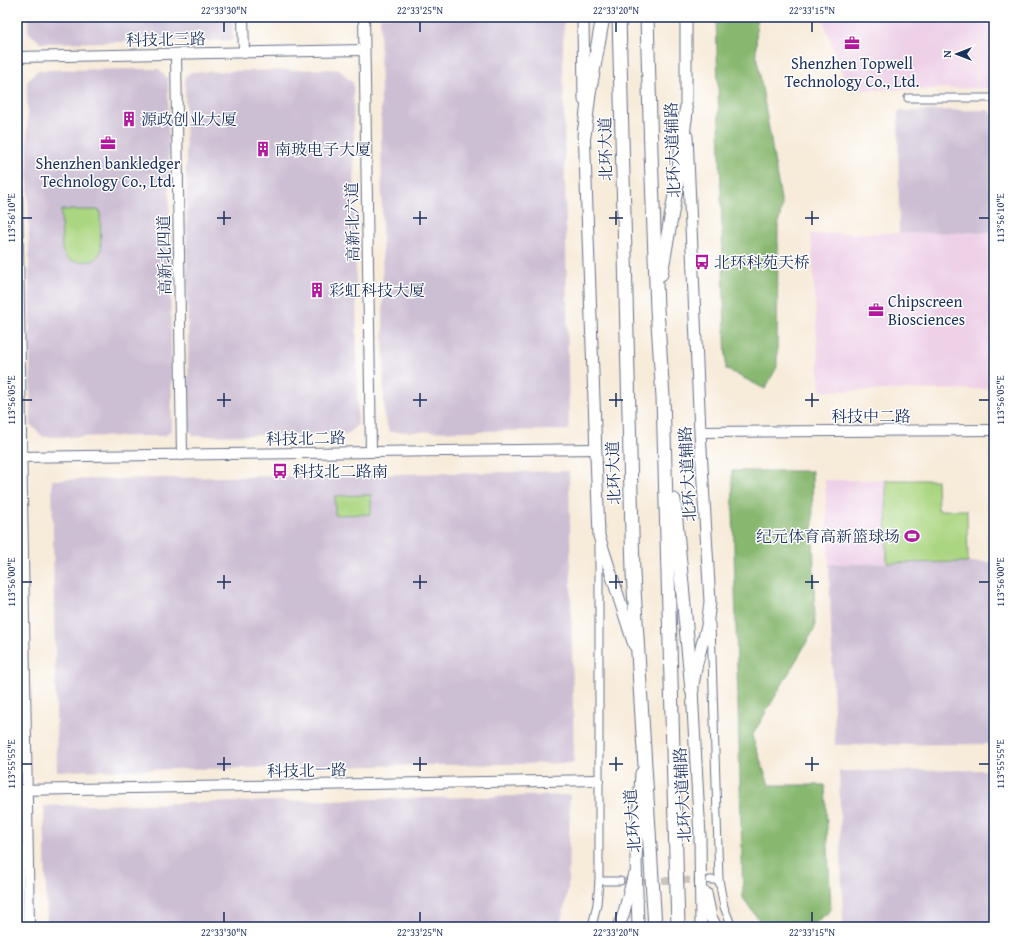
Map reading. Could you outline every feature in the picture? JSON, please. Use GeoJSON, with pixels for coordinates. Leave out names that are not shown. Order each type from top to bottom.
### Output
{"type":"FeatureCollection","features":[{"type":"Feature","properties":{"kind":"highway"},"geometry":{"type":"LineString","coordinates":[[584,136],[589,94],[603,17]]}},
{"type":"Feature","properties":{"kind":"highway","name":"北环大道"},"geometry":{"type":"LineString","coordinates":[[619,17],[633,573],[656,927]]}},
{"type":"Feature","properties":{"kind":"highway"},"geometry":{"type":"LineString","coordinates":[[647,17],[650,152],[657,309],[663,397],[692,690]]}},
{"type":"Feature","properties":{"kind":"highway"},"geometry":{"type":"LineString","coordinates":[[657,309],[678,177],[686,111]]}},
{"type":"Feature","properties":{"kind":"highway"},"geometry":{"type":"LineString","coordinates":[[663,397],[678,927]]}},
{"type":"Feature","properties":{"kind":"main road"},"geometry":{"type":"LineString","coordinates":[[583,17],[584,136],[599,536],[640,664]]}},
{"type":"Feature","properties":{"kind":"main road","name":"北环大道辅路"},"geometry":{"type":"LineString","coordinates":[[686,17],[686,111],[700,432],[710,602],[692,690],[700,836],[701,927]]}},
{"type":"Feature","properties":{"kind":"main road"},"geometry":{"type":"LineString","coordinates":[[638,927],[636,859],[643,738]]}},
{"type":"Feature","properties":{"kind":"main road"},"geometry":{"type":"LineString","coordinates":[[700,836],[706,900],[711,917],[716,927]]}},
{"type":"Feature","properties":{"kind":"main road"},"geometry":{"type":"LineString","coordinates":[[618,927],[628,902],[636,859]]}},
{"type":"Feature","properties":{"kind":"street"},"geometry":{"type":"LineString","coordinates":[[243,17],[244,53]]}},
{"type":"Feature","properties":{"kind":"street","name":"高新北六道"},"geometry":{"type":"LineString","coordinates":[[364,17],[370,451]]}},
{"type":"Feature","properties":{"kind":"street","name":"科技北三路"},"geometry":{"type":"LineString","coordinates":[[17,57],[364,50]]}},
{"type":"Feature","properties":{"kind":"street","name":"高新北四道"},"geometry":{"type":"LineString","coordinates":[[176,54],[182,455]]}},
{"type":"Feature","properties":{"kind":"street"},"geometry":{"type":"LineString","coordinates":[[908,98],[994,98]]}},
{"type":"Feature","properties":{"kind":"street"},"geometry":{"type":"LineString","coordinates":[[17,186],[22,790],[30,927]]}},
{"type":"Feature","properties":{"kind":"street","name":"科技中二路"},"geometry":{"type":"LineString","coordinates":[[700,432],[994,430]]}},
{"type":"Feature","properties":{"kind":"street","name":"科技北二路"},"geometry":{"type":"LineString","coordinates":[[19,457],[595,449]]}},
{"type":"Feature","properties":{"kind":"street"},"geometry":{"type":"LineString","coordinates":[[592,927],[598,904],[599,881],[599,536]]}},
{"type":"Feature","properties":{"kind":"street"},"geometry":{"type":"LineString","coordinates":[[710,602],[719,880],[724,907],[732,927]]}},
{"type":"Feature","properties":{"kind":"street","name":"科技北一路"},"geometry":{"type":"LineString","coordinates":[[22,790],[598,780]]}},
{"type":"Feature","properties":{"kind":"street"},"geometry":{"type":"LineString","coordinates":[[17,797],[19,927]]}},
{"type":"Feature","properties":{"kind":"street"},"geometry":{"type":"LineString","coordinates":[[710,880],[719,880]]}},
{"type":"Feature","properties":{"kind":"street"},"geometry":{"type":"LineString","coordinates":[[599,881],[620,881]]}},
{"type":"Feature","properties":{"kind":"shaded area"},"geometry":{"type":"Polygon","coordinates":[[[28,17],[232,17],[233,40],[41,43],[28,32],[28,17]]]}},
{"type":"Feature","properties":{"kind":"shaded area"},"geometry":{"type":"Polygon","coordinates":[[[380,17],[564,17],[563,51],[569,430],[389,432],[384,416],[380,17]]]}},
{"type":"Feature","properties":{"kind":"shaded area"},"geometry":{"type":"Polygon","coordinates":[[[822,17],[994,17],[994,81],[988,88],[848,90],[822,17]]]}},
{"type":"Feature","properties":{"kind":"shaded area"},"geometry":{"type":"Polygon","coordinates":[[[159,69],[168,79],[172,429],[165,436],[43,437],[31,425],[27,82],[38,70],[159,69]]]}},
{"type":"Feature","properties":{"kind":"shaded area"},"geometry":{"type":"Polygon","coordinates":[[[338,69],[353,83],[358,424],[348,434],[194,436],[189,429],[185,77],[191,72],[338,69]]]}},
{"type":"Feature","properties":{"kind":"shaded area"},"geometry":{"type":"Polygon","coordinates":[[[988,110],[994,116],[994,232],[899,233],[898,111],[988,110]]]}},
{"type":"Feature","properties":{"kind":"shaded area"},"geometry":{"type":"Polygon","coordinates":[[[994,232],[994,386],[991,389],[820,391],[811,234],[994,232]]]}},
{"type":"Feature","properties":{"kind":"shaded area"},"geometry":{"type":"Polygon","coordinates":[[[569,471],[574,763],[57,771],[52,480],[569,471]]]}},
{"type":"Feature","properties":{"kind":"shaded area"},"geometry":{"type":"Polygon","coordinates":[[[825,480],[886,480],[887,563],[829,564],[825,480]]]}},
{"type":"Feature","properties":{"kind":"shaded area"},"geometry":{"type":"Polygon","coordinates":[[[994,562],[994,744],[835,745],[829,564],[994,562]]]}},
{"type":"Feature","properties":{"kind":"shaded area"},"geometry":{"type":"Polygon","coordinates":[[[994,770],[994,927],[843,927],[839,771],[994,770]]]}},
{"type":"Feature","properties":{"kind":"shaded area"},"geometry":{"type":"Polygon","coordinates":[[[570,795],[568,888],[559,927],[47,927],[44,806],[570,795]]]}},
{"type":"Feature","properties":{"kind":"green space"},"geometry":{"type":"Polygon","coordinates":[[[716,17],[757,17],[756,52],[782,206],[778,227],[777,367],[765,389],[726,369],[716,17]]]}},
{"type":"Feature","properties":{"kind":"green space"},"geometry":{"type":"Polygon","coordinates":[[[61,210],[100,210],[101,250],[99,255],[93,261],[74,261],[67,258],[64,254],[62,249],[61,210]]]}},
{"type":"Feature","properties":{"kind":"green space"},"geometry":{"type":"Polygon","coordinates":[[[732,471],[812,471],[815,628],[752,736],[769,785],[825,785],[831,910],[810,927],[764,927],[743,898],[732,471]]]}},
{"type":"Feature","properties":{"kind":"green space","name":"纪元体育高新篮球场"},"geometry":{"type":"Polygon","coordinates":[[[886,480],[937,480],[938,510],[967,510],[968,562],[887,563],[886,480]]]}},
{"type":"Feature","properties":{"kind":"green space"},"geometry":{"type":"Polygon","coordinates":[[[371,495],[371,514],[335,515],[335,496],[371,495]]]}},
{"type":"Feature","properties":{"kind":"tunnel"},"geometry":{"type":"LineString","coordinates":[[620,881],[710,880]]}},
{"type":"Feature","properties":{"kind":"place","name":"Shenzhen Topwell Technology Co., Ltd."},"geometry":{"type":"Point","coordinates":[852,43]}},
{"type":"Feature","properties":{"kind":"place","name":"源政创业大厦"},"geometry":{"type":"Point","coordinates":[129,119]}},
{"type":"Feature","properties":{"kind":"place","name":"Shenzhen bankledger Technology Co., Ltd."},"geometry":{"type":"Point","coordinates":[108,143]}},
{"type":"Feature","properties":{"kind":"place","name":"南玻电子大厦"},"geometry":{"type":"Point","coordinates":[263,149]}},
{"type":"Feature","properties":{"kind":"place","name":"北环科苑天桥"},"geometry":{"type":"Point","coordinates":[702,262]}},
{"type":"Feature","properties":{"kind":"place","name":"彩虹科技大厦"},"geometry":{"type":"Point","coordinates":[317,290]}},
{"type":"Feature","properties":{"kind":"place","name":"Chipscreen Biosciences"},"geometry":{"type":"Point","coordinates":[876,310]}},
{"type":"Feature","properties":{"kind":"place","name":"科技北二路南"},"geometry":{"type":"Point","coordinates":[280,471]}},
{"type":"Feature","properties":{"kind":"place","name":"纪元体育高新篮球场"},"geometry":{"type":"Point","coordinates":[912,536]}}]}
